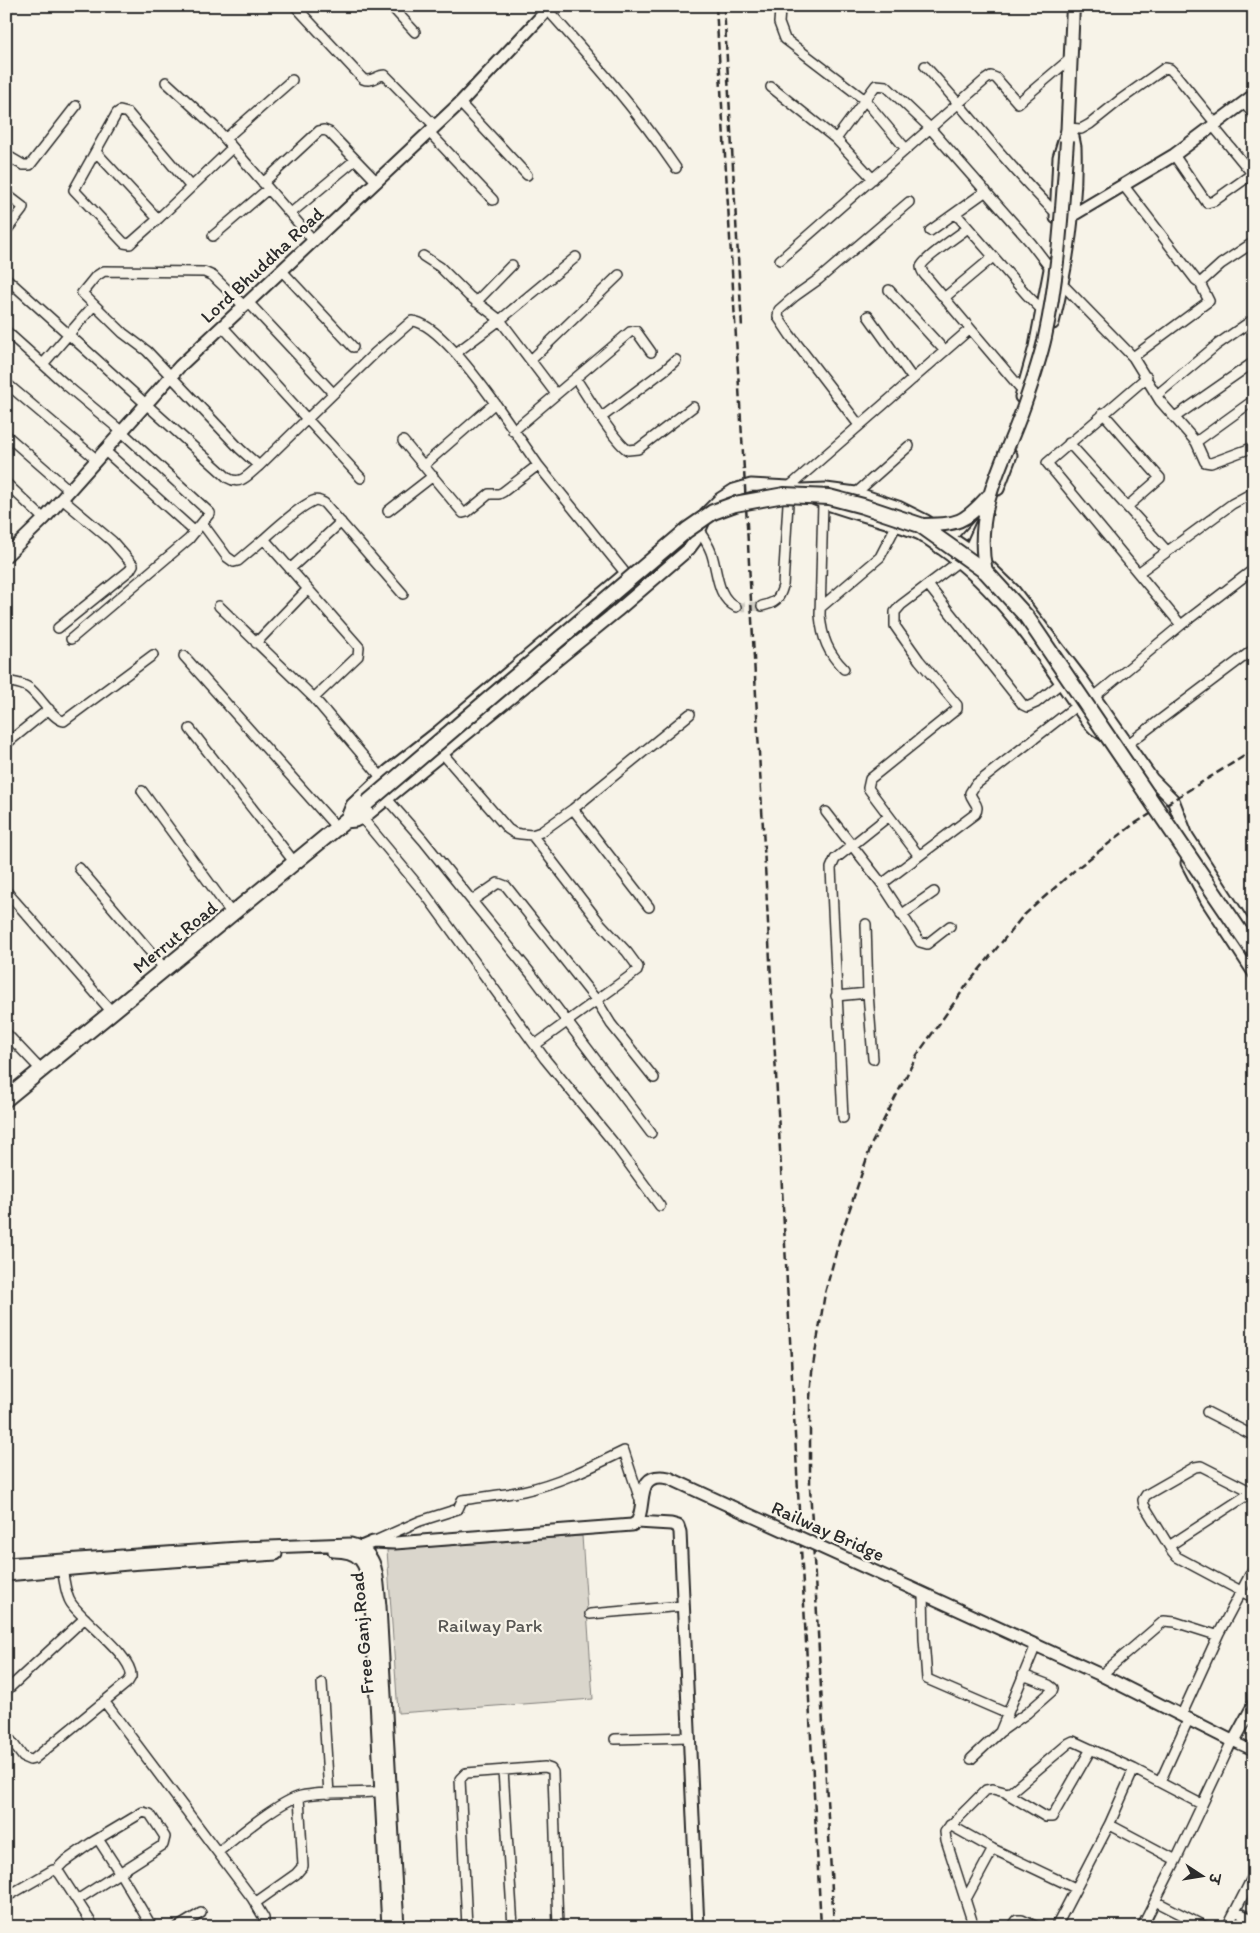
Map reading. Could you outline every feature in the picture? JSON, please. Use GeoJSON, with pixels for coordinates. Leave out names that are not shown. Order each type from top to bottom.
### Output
{"type":"FeatureCollection","features":[{"type":"Feature","properties":{"kind":"main road"},"geometry":{"type":"LineString","coordinates":[[986,572],[983,560],[983,526],[988,496],[1024,405],[1044,338],[1054,292],[1067,134],[1073,6]]}},
{"type":"Feature","properties":{"kind":"main road","name":"Merrut Road"},"geometry":{"type":"LineString","coordinates":[[6,1099],[341,825],[687,530],[713,512],[749,500],[784,495],[829,497],[892,514],[920,525],[986,572],[1026,616],[1254,952]]}},
{"type":"Feature","properties":{"kind":"main road"},"geometry":{"type":"LineString","coordinates":[[920,525],[962,521],[988,496]]}},
{"type":"Feature","properties":{"kind":"street"},"geometry":{"type":"LineString","coordinates":[[6,10],[9,6]]}},
{"type":"Feature","properties":{"kind":"street"},"geometry":{"type":"LineString","coordinates":[[295,6],[363,79],[371,80],[380,75],[385,75],[493,200]]}},
{"type":"Feature","properties":{"kind":"street"},"geometry":{"type":"LineString","coordinates":[[391,6],[415,32]]}},
{"type":"Feature","properties":{"kind":"street"},"geometry":{"type":"LineString","coordinates":[[547,8],[618,90],[654,135],[676,168]]}},
{"type":"Feature","properties":{"kind":"street","name":"Lord Bhuddha Road"},"geometry":{"type":"LineString","coordinates":[[8,550],[44,519],[171,376],[460,103],[547,8]]}},
{"type":"Feature","properties":{"kind":"street"},"geometry":{"type":"LineString","coordinates":[[781,8],[778,23],[785,39],[865,100],[906,149]]}},
{"type":"Feature","properties":{"kind":"street"},"geometry":{"type":"LineString","coordinates":[[780,260],[873,179],[929,127],[991,76],[996,78],[1016,102],[1021,102],[1070,59]]}},
{"type":"Feature","properties":{"kind":"street"},"geometry":{"type":"LineString","coordinates":[[926,66],[959,102],[1032,190],[1056,213]]}},
{"type":"Feature","properties":{"kind":"street"},"geometry":{"type":"LineString","coordinates":[[1067,134],[1090,124],[1161,70],[1168,68],[1176,75],[1253,175],[1214,201],[1207,203],[1174,156]]}},
{"type":"Feature","properties":{"kind":"street"},"geometry":{"type":"LineString","coordinates":[[225,138],[292,80]]}},
{"type":"Feature","properties":{"kind":"street"},"geometry":{"type":"LineString","coordinates":[[166,82],[225,138],[313,240]]}},
{"type":"Feature","properties":{"kind":"street"},"geometry":{"type":"LineString","coordinates":[[836,139],[876,86],[886,86],[929,127],[1031,243],[1050,268]]}},
{"type":"Feature","properties":{"kind":"street"},"geometry":{"type":"LineString","coordinates":[[771,88],[836,139],[873,179]]}},
{"type":"Feature","properties":{"kind":"street"},"geometry":{"type":"LineString","coordinates":[[1073,215],[1174,156],[1254,95]]}},
{"type":"Feature","properties":{"kind":"street"},"geometry":{"type":"LineString","coordinates":[[460,103],[527,175]]}},
{"type":"Feature","properties":{"kind":"street"},"geometry":{"type":"LineString","coordinates":[[1244,103],[1254,115]]}},
{"type":"Feature","properties":{"kind":"street"},"geometry":{"type":"LineString","coordinates":[[6,155],[23,165],[30,165],[76,106]]}},
{"type":"Feature","properties":{"kind":"street"},"geometry":{"type":"LineString","coordinates":[[191,187],[131,116],[124,112],[118,114],[74,190],[122,242],[130,244],[158,219],[232,148]]}},
{"type":"Feature","properties":{"kind":"street"},"geometry":{"type":"LineString","coordinates":[[213,236],[322,130],[329,132],[377,182]]}},
{"type":"Feature","properties":{"kind":"street"},"geometry":{"type":"LineString","coordinates":[[940,548],[964,523],[987,489],[998,465],[1023,391],[1036,347],[1043,311],[1056,213],[1059,158],[1067,134]]}},
{"type":"Feature","properties":{"kind":"street"},"geometry":{"type":"LineString","coordinates":[[919,856],[868,788],[870,779],[957,710],[957,705],[919,660],[895,626],[895,612],[928,585],[961,564],[969,551],[1003,475],[1035,388],[1062,284],[1073,215],[1075,147],[1073,137],[1067,134]]}},
{"type":"Feature","properties":{"kind":"street"},"geometry":{"type":"LineString","coordinates":[[96,152],[158,219]]}},
{"type":"Feature","properties":{"kind":"street"},"geometry":{"type":"LineString","coordinates":[[291,213],[355,160]]}},
{"type":"Feature","properties":{"kind":"street"},"geometry":{"type":"LineString","coordinates":[[1124,186],[1196,280],[1200,282],[1209,301],[1132,357]]}},
{"type":"Feature","properties":{"kind":"street"},"geometry":{"type":"LineString","coordinates":[[930,231],[986,191]]}},
{"type":"Feature","properties":{"kind":"street"},"geometry":{"type":"LineString","coordinates":[[6,194],[22,207],[22,210],[6,231]]}},
{"type":"Feature","properties":{"kind":"street"},"geometry":{"type":"LineString","coordinates":[[859,425],[790,335],[778,317],[779,310],[819,279],[909,202]]}},
{"type":"Feature","properties":{"kind":"street"},"geometry":{"type":"LineString","coordinates":[[956,214],[1043,311]]}},
{"type":"Feature","properties":{"kind":"street"},"geometry":{"type":"LineString","coordinates":[[968,228],[933,254],[921,266],[924,274],[1023,391]]}},
{"type":"Feature","properties":{"kind":"street"},"geometry":{"type":"LineString","coordinates":[[1200,282],[1221,264],[1254,242]]}},
{"type":"Feature","properties":{"kind":"street"},"geometry":{"type":"LineString","coordinates":[[423,256],[440,267],[476,302],[500,320],[556,394]]}},
{"type":"Feature","properties":{"kind":"street"},"geometry":{"type":"LineString","coordinates":[[456,352],[500,320],[576,257]]}},
{"type":"Feature","properties":{"kind":"street"},"geometry":{"type":"LineString","coordinates":[[944,298],[994,257]]}},
{"type":"Feature","properties":{"kind":"street"},"geometry":{"type":"LineString","coordinates":[[476,302],[512,265]]}},
{"type":"Feature","properties":{"kind":"street"},"geometry":{"type":"LineString","coordinates":[[259,466],[233,442],[147,351],[123,333],[114,322],[82,293],[99,272],[175,271],[208,273],[246,304],[333,393]]}},
{"type":"Feature","properties":{"kind":"street"},"geometry":{"type":"LineString","coordinates":[[282,271],[353,347]]}},
{"type":"Feature","properties":{"kind":"street"},"geometry":{"type":"LineString","coordinates":[[531,360],[620,275]]}},
{"type":"Feature","properties":{"kind":"street"},"geometry":{"type":"LineString","coordinates":[[6,278],[234,482],[240,481],[259,466],[378,350],[412,321],[423,323],[456,352],[495,403],[538,465],[626,574]]}},
{"type":"Feature","properties":{"kind":"street"},"geometry":{"type":"LineString","coordinates":[[1062,284],[1132,357],[1147,377],[1157,395],[1196,442],[1205,462],[1208,463],[1254,447]]}},
{"type":"Feature","properties":{"kind":"street"},"geometry":{"type":"LineString","coordinates":[[889,290],[945,350]]}},
{"type":"Feature","properties":{"kind":"street"},"geometry":{"type":"LineString","coordinates":[[43,364],[94,305]]}},
{"type":"Feature","properties":{"kind":"street"},"geometry":{"type":"LineString","coordinates":[[868,316],[913,379]]}},
{"type":"Feature","properties":{"kind":"street"},"geometry":{"type":"LineString","coordinates":[[1157,395],[1218,344],[1254,319]]}},
{"type":"Feature","properties":{"kind":"street"},"geometry":{"type":"LineString","coordinates":[[222,326],[361,478]]}},
{"type":"Feature","properties":{"kind":"street"},"geometry":{"type":"LineString","coordinates":[[762,606],[773,604],[780,598],[783,586],[789,487],[970,329]]}},
{"type":"Feature","properties":{"kind":"street"},"geometry":{"type":"LineString","coordinates":[[513,431],[633,330],[636,331],[651,352]]}},
{"type":"Feature","properties":{"kind":"street"},"geometry":{"type":"LineString","coordinates":[[6,331],[121,431],[210,513],[194,532],[71,639]]}},
{"type":"Feature","properties":{"kind":"street"},"geometry":{"type":"LineString","coordinates":[[602,417],[676,360]]}},
{"type":"Feature","properties":{"kind":"street"},"geometry":{"type":"LineString","coordinates":[[1175,417],[1254,362]]}},
{"type":"Feature","properties":{"kind":"street"},"geometry":{"type":"LineString","coordinates":[[1147,377],[1048,461],[1048,465],[1181,625]]}},
{"type":"Feature","properties":{"kind":"street"},"geometry":{"type":"LineString","coordinates":[[576,379],[624,448],[633,451],[693,407]]}},
{"type":"Feature","properties":{"kind":"street"},"geometry":{"type":"LineString","coordinates":[[6,383],[100,455],[194,532]]}},
{"type":"Feature","properties":{"kind":"street"},"geometry":{"type":"LineString","coordinates":[[1196,442],[1254,400]]}},
{"type":"Feature","properties":{"kind":"street"},"geometry":{"type":"LineString","coordinates":[[424,466],[495,403]]}},
{"type":"Feature","properties":{"kind":"street"},"geometry":{"type":"LineString","coordinates":[[1103,413],[1160,478],[1128,506]]}},
{"type":"Feature","properties":{"kind":"street"},"geometry":{"type":"LineString","coordinates":[[6,435],[112,541],[132,564],[130,570],[58,628]]}},
{"type":"Feature","properties":{"kind":"street"},"geometry":{"type":"LineString","coordinates":[[403,442],[460,511],[465,513],[489,494],[504,492],[538,465]]}},
{"type":"Feature","properties":{"kind":"street"},"geometry":{"type":"LineString","coordinates":[[1069,443],[1167,551]]}},
{"type":"Feature","properties":{"kind":"street"},"geometry":{"type":"LineString","coordinates":[[856,493],[908,446]]}},
{"type":"Feature","properties":{"kind":"street"},"geometry":{"type":"LineString","coordinates":[[388,511],[433,476]]}},
{"type":"Feature","properties":{"kind":"street"},"geometry":{"type":"LineString","coordinates":[[6,483],[44,519]]}},
{"type":"Feature","properties":{"kind":"street"},"geometry":{"type":"LineString","coordinates":[[341,825],[352,805],[381,777],[438,732],[687,524],[708,512],[720,499],[734,490],[751,485],[789,487],[801,490],[823,502],[921,535],[940,548],[961,564],[995,596],[1043,656],[1076,706],[1095,729],[1102,735],[1127,743]]}},
{"type":"Feature","properties":{"kind":"street"},"geometry":{"type":"LineString","coordinates":[[801,490],[826,489],[856,493],[898,507],[926,521],[984,561],[1014,592],[1045,630],[1152,779],[1173,800],[1187,836],[1254,940]]}},
{"type":"Feature","properties":{"kind":"street"},"geometry":{"type":"LineString","coordinates":[[1138,573],[1232,504],[1254,492]]}},
{"type":"Feature","properties":{"kind":"street"},"geometry":{"type":"LineString","coordinates":[[202,523],[227,557],[234,562],[314,501],[319,500],[341,522],[403,594]]}},
{"type":"Feature","properties":{"kind":"street"},"geometry":{"type":"LineString","coordinates":[[823,502],[820,608],[824,640],[835,661],[844,669]]}},
{"type":"Feature","properties":{"kind":"street"},"geometry":{"type":"LineString","coordinates":[[341,825],[362,818],[387,799],[624,605],[689,548],[695,541],[708,512]]}},
{"type":"Feature","properties":{"kind":"street"},"geometry":{"type":"LineString","coordinates":[[290,569],[341,522]]}},
{"type":"Feature","properties":{"kind":"street"},"geometry":{"type":"LineString","coordinates":[[820,608],[880,557],[896,526]]}},
{"type":"Feature","properties":{"kind":"street"},"geometry":{"type":"LineString","coordinates":[[700,531],[712,553],[717,578],[725,600],[736,607]]}},
{"type":"Feature","properties":{"kind":"street"},"geometry":{"type":"LineString","coordinates":[[264,539],[307,590],[359,646],[360,652],[358,656],[314,698]]}},
{"type":"Feature","properties":{"kind":"street"},"geometry":{"type":"LineString","coordinates":[[1094,697],[1181,625],[1254,569]]}},
{"type":"Feature","properties":{"kind":"street"},"geometry":{"type":"LineString","coordinates":[[130,570],[143,578]]}},
{"type":"Feature","properties":{"kind":"street"},"geometry":{"type":"LineString","coordinates":[[928,585],[1023,705],[1027,707],[1036,703],[1061,683]]}},
{"type":"Feature","properties":{"kind":"street"},"geometry":{"type":"LineString","coordinates":[[256,642],[307,590]]}},
{"type":"Feature","properties":{"kind":"street"},"geometry":{"type":"LineString","coordinates":[[219,606],[314,698],[381,777]]}},
{"type":"Feature","properties":{"kind":"street"},"geometry":{"type":"LineString","coordinates":[[1127,743],[1254,649]]}},
{"type":"Feature","properties":{"kind":"street"},"geometry":{"type":"LineString","coordinates":[[6,681],[22,684],[30,688],[60,721],[64,721],[153,655]]}},
{"type":"Feature","properties":{"kind":"street"},"geometry":{"type":"LineString","coordinates":[[184,656],[341,825]]}},
{"type":"Feature","properties":{"kind":"street"},"geometry":{"type":"LineString","coordinates":[[882,884],[975,814],[978,810],[978,805],[970,793],[975,785],[1076,706]]}},
{"type":"Feature","properties":{"kind":"street"},"geometry":{"type":"LineString","coordinates":[[6,744],[49,708]]}},
{"type":"Feature","properties":{"kind":"street"},"geometry":{"type":"LineString","coordinates":[[443,754],[508,829],[514,833],[532,834],[541,832],[573,809],[690,714]]}},
{"type":"Feature","properties":{"kind":"street"},"geometry":{"type":"LineString","coordinates":[[190,729],[294,863]]}},
{"type":"Feature","properties":{"kind":"street"},"geometry":{"type":"LineString","coordinates":[[142,791],[232,914]]}},
{"type":"Feature","properties":{"kind":"street"},"geometry":{"type":"LineString","coordinates":[[387,799],[472,901],[651,1133]]}},
{"type":"Feature","properties":{"kind":"street"},"geometry":{"type":"LineString","coordinates":[[573,809],[649,907]]}},
{"type":"Feature","properties":{"kind":"street"},"geometry":{"type":"LineString","coordinates":[[826,812],[882,884],[916,938],[927,944],[950,926]]}},
{"type":"Feature","properties":{"kind":"street"},"geometry":{"type":"LineString","coordinates":[[842,1118],[831,868],[834,859],[889,816]]}},
{"type":"Feature","properties":{"kind":"street"},"geometry":{"type":"LineString","coordinates":[[362,818],[426,895],[535,1045],[613,1142],[660,1206]]}},
{"type":"Feature","properties":{"kind":"street"},"geometry":{"type":"LineString","coordinates":[[532,834],[599,922],[627,952],[638,967],[637,971],[535,1045]]}},
{"type":"Feature","properties":{"kind":"street"},"geometry":{"type":"LineString","coordinates":[[1187,836],[1184,844],[1186,861],[1207,901],[1254,973]]}},
{"type":"Feature","properties":{"kind":"street"},"geometry":{"type":"LineString","coordinates":[[79,868],[165,969]]}},
{"type":"Feature","properties":{"kind":"street"},"geometry":{"type":"LineString","coordinates":[[472,901],[498,882],[506,886],[596,1001],[610,1024],[654,1078]]}},
{"type":"Feature","properties":{"kind":"street"},"geometry":{"type":"LineString","coordinates":[[6,891],[112,1012]]}},
{"type":"Feature","properties":{"kind":"street"},"geometry":{"type":"LineString","coordinates":[[901,915],[934,892]]}},
{"type":"Feature","properties":{"kind":"street"},"geometry":{"type":"LineString","coordinates":[[866,924],[868,993],[873,1059]]}},
{"type":"Feature","properties":{"kind":"street"},"geometry":{"type":"LineString","coordinates":[[836,996],[868,993]]}},
{"type":"Feature","properties":{"kind":"street"},"geometry":{"type":"LineString","coordinates":[[6,1033],[41,1070]]}},
{"type":"Feature","properties":{"kind":"street"},"geometry":{"type":"LineString","coordinates":[[1207,1412],[1254,1436]]}},
{"type":"Feature","properties":{"kind":"street"},"geometry":{"type":"LineString","coordinates":[[361,1546],[420,1521],[458,1509],[462,1500],[507,1494],[539,1486],[587,1469],[624,1452],[640,1503],[637,1522]]}},
{"type":"Feature","properties":{"kind":"street"},"geometry":{"type":"LineString","coordinates":[[1253,1493],[1201,1466],[1195,1467],[1146,1495],[1143,1500],[1144,1505],[1177,1557],[1254,1598]]}},
{"type":"Feature","properties":{"kind":"street","name":"Railway Bridge"},"geometry":{"type":"LineString","coordinates":[[640,1503],[648,1482],[659,1476],[670,1478],[1101,1675],[1232,1741]]}},
{"type":"Feature","properties":{"kind":"street"},"geometry":{"type":"LineString","coordinates":[[1169,1546],[1253,1493]]}},
{"type":"Feature","properties":{"kind":"street"},"geometry":{"type":"LineString","coordinates":[[373,1542],[395,1543],[632,1524],[637,1522],[678,1526],[680,1532],[698,1927]]}},
{"type":"Feature","properties":{"kind":"street","name":"Free Ganj Road"},"geometry":{"type":"LineString","coordinates":[[6,1564],[239,1548],[351,1544],[361,1546],[370,1554],[377,1577],[392,1907],[398,1927]]}},
{"type":"Feature","properties":{"kind":"street"},"geometry":{"type":"LineString","coordinates":[[6,1575],[201,1559],[330,1551],[345,1551],[358,1556],[370,1586],[383,1739]]}},
{"type":"Feature","properties":{"kind":"street"},"geometry":{"type":"LineString","coordinates":[[1160,1782],[1219,1633],[1254,1566]]}},
{"type":"Feature","properties":{"kind":"street"},"geometry":{"type":"LineString","coordinates":[[6,1734],[23,1757],[30,1760],[34,1759],[128,1682],[132,1672],[113,1646],[70,1602],[62,1570]]}},
{"type":"Feature","properties":{"kind":"street"},"geometry":{"type":"LineString","coordinates":[[923,1594],[927,1679],[1008,1714]]}},
{"type":"Feature","properties":{"kind":"street"},"geometry":{"type":"LineString","coordinates":[[590,1614],[683,1606]]}},
{"type":"Feature","properties":{"kind":"street"},"geometry":{"type":"LineString","coordinates":[[6,1691],[85,1618]]}},
{"type":"Feature","properties":{"kind":"street"},"geometry":{"type":"LineString","coordinates":[[1101,1675],[1164,1621],[1174,1622],[1211,1635],[1219,1633]]}},
{"type":"Feature","properties":{"kind":"street"},"geometry":{"type":"LineString","coordinates":[[1000,1732],[1036,1645]]}},
{"type":"Feature","properties":{"kind":"street"},"geometry":{"type":"LineString","coordinates":[[971,1759],[1000,1732],[1027,1714],[1052,1691],[1049,1684],[1023,1675]]}},
{"type":"Feature","properties":{"kind":"street"},"geometry":{"type":"LineString","coordinates":[[322,1683],[329,1794]]}},
{"type":"Feature","properties":{"kind":"street"},"geometry":{"type":"LineString","coordinates":[[104,1701],[255,1903],[265,1921],[264,1927]]}},
{"type":"Feature","properties":{"kind":"street"},"geometry":{"type":"LineString","coordinates":[[1142,1927],[1232,1741],[1254,1704]]}},
{"type":"Feature","properties":{"kind":"street"},"geometry":{"type":"LineString","coordinates":[[615,1739],[689,1737]]}},
{"type":"Feature","properties":{"kind":"street"},"geometry":{"type":"LineString","coordinates":[[1232,1741],[1254,1751]]}},
{"type":"Feature","properties":{"kind":"street"},"geometry":{"type":"LineString","coordinates":[[1006,1793],[1012,1791],[1069,1742],[1076,1742],[1134,1769],[1201,1804]]}},
{"type":"Feature","properties":{"kind":"street"},"geometry":{"type":"LineString","coordinates":[[974,1927],[946,1840],[946,1832],[950,1825],[986,1790],[994,1789],[1006,1793],[1046,1817],[1052,1817],[1091,1749]]}},
{"type":"Feature","properties":{"kind":"street"},"geometry":{"type":"LineString","coordinates":[[467,1927],[460,1779],[466,1773],[545,1768],[551,1769],[553,1772],[558,1927]]}},
{"type":"Feature","properties":{"kind":"street"},"geometry":{"type":"LineString","coordinates":[[1056,1927],[1110,1823],[1134,1769]]}},
{"type":"Feature","properties":{"kind":"street"},"geometry":{"type":"LineString","coordinates":[[504,1770],[513,1927]]}},
{"type":"Feature","properties":{"kind":"street"},"geometry":{"type":"LineString","coordinates":[[218,1852],[275,1810],[299,1797],[386,1791]]}},
{"type":"Feature","properties":{"kind":"street"},"geometry":{"type":"LineString","coordinates":[[255,1903],[296,1874],[303,1866],[299,1797]]}},
{"type":"Feature","properties":{"kind":"street"},"geometry":{"type":"LineString","coordinates":[[6,1897],[52,1870],[56,1870],[64,1862],[98,1839],[143,1812],[150,1814],[165,1836],[164,1843],[77,1900]]}},
{"type":"Feature","properties":{"kind":"street"},"geometry":{"type":"LineString","coordinates":[[1110,1823],[1112,1826],[1176,1860]]}},
{"type":"Feature","properties":{"kind":"street"},"geometry":{"type":"LineString","coordinates":[[950,1825],[993,1849],[1075,1888]]}},
{"type":"Feature","properties":{"kind":"street"},"geometry":{"type":"LineString","coordinates":[[98,1839],[152,1927]]}},
{"type":"Feature","properties":{"kind":"street"},"geometry":{"type":"LineString","coordinates":[[966,1899],[993,1849]]}},
{"type":"Feature","properties":{"kind":"street"},"geometry":{"type":"LineString","coordinates":[[56,1870],[94,1927]]}},
{"type":"Feature","properties":{"kind":"street"},"geometry":{"type":"LineString","coordinates":[[1227,1927],[1254,1874]]}},
{"type":"Feature","properties":{"kind":"street"},"geometry":{"type":"LineString","coordinates":[[1154,1901],[1206,1927]]}},
{"type":"Feature","properties":{"kind":"street"},"geometry":{"type":"LineString","coordinates":[[388,1927],[392,1907]]}},
{"type":"Feature","properties":{"kind":"street"},"geometry":{"type":"LineString","coordinates":[[1235,1911],[1254,1920]]}},
{"type":"Feature","properties":{"kind":"street"},"geometry":{"type":"LineString","coordinates":[[178,1927],[201,1913]]}},
{"type":"Feature","properties":{"kind":"street"},"geometry":{"type":"LineString","coordinates":[[1012,1927],[1017,1920],[1022,1920],[1037,1927]]}},
{"type":"Feature","properties":{"kind":"green space","name":"Railway Park"},"geometry":{"type":"Polygon","coordinates":[[[582,1536],[593,1699],[398,1713],[387,1550],[582,1536]]]}},
{"type":"Feature","properties":{"kind":"tunnel"},"geometry":{"type":"LineString","coordinates":[[736,607],[762,606]]}},
{"type":"Feature","properties":{"kind":"railway"},"geometry":{"type":"LineString","coordinates":[[716,6],[745,487],[821,1927]]}},
{"type":"Feature","properties":{"kind":"railway"},"geometry":{"type":"LineString","coordinates":[[724,6],[742,328]]}},
{"type":"Feature","properties":{"kind":"railway"},"geometry":{"type":"LineString","coordinates":[[834,1927],[810,1486],[810,1398],[812,1372],[825,1293],[840,1238],[872,1143],[917,1055],[966,986],[1023,916],[1076,869],[1134,824],[1254,750]]}}]}
